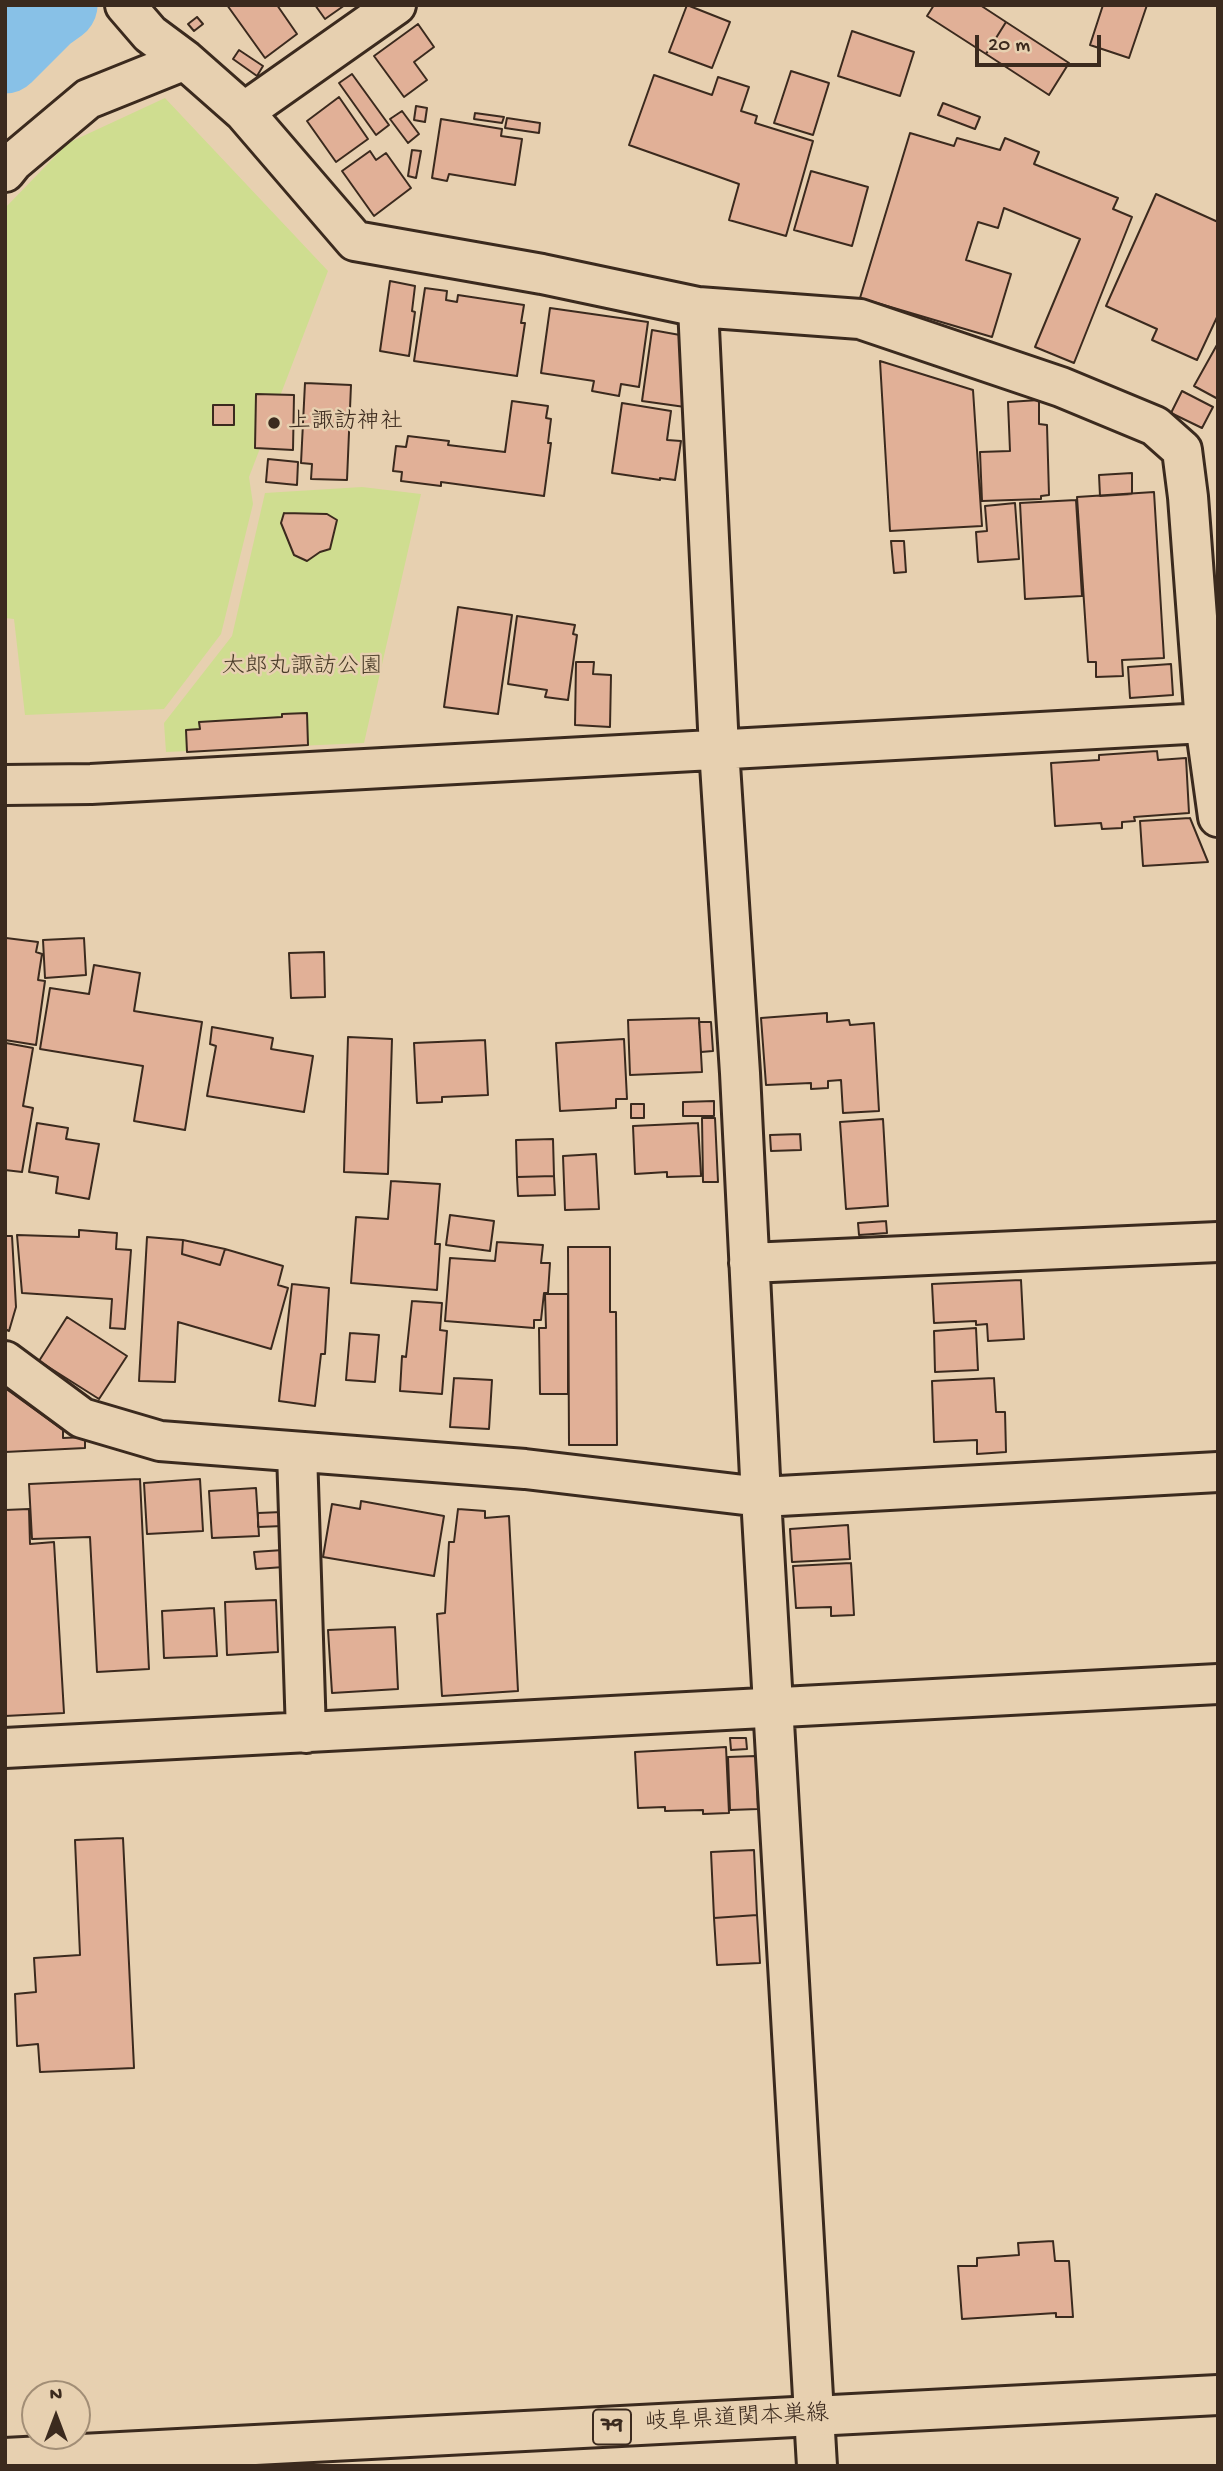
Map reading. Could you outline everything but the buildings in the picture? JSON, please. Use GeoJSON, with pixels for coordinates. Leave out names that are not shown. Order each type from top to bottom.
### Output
{"type":"FeatureCollection","features":[{"type":"Feature","properties":{"kind":"street"},"geometry":{"type":"LineString","coordinates":[[125,5],[150,34],[185,60],[244,112],[355,241],[542,274],[698,307],[860,319],[1061,387],[1155,426],[1182,450],[1205,723],[1218,817]]}},
{"type":"Feature","properties":{"kind":"street"},"geometry":{"type":"LineString","coordinates":[[244,112],[396,5]]}},
{"type":"Feature","properties":{"kind":"street"},"geometry":{"type":"LineString","coordinates":[[5,172],[13,162],[88,99],[185,60]]}},
{"type":"Feature","properties":{"kind":"street"},"geometry":{"type":"LineString","coordinates":[[698,307],[719,749],[740,1073],[761,1497],[817,2466]]}},
{"type":"Feature","properties":{"kind":"street"},"geometry":{"type":"LineString","coordinates":[[5,785],[91,784],[1205,723]]}},
{"type":"Feature","properties":{"kind":"street"},"geometry":{"type":"LineString","coordinates":[[749,1263],[1218,1242]]}},
{"type":"Feature","properties":{"kind":"street"},"geometry":{"type":"LineString","coordinates":[[5,1361],[82,1418],[160,1441],[525,1469],[761,1497],[1218,1472]]}},
{"type":"Feature","properties":{"kind":"street"},"geometry":{"type":"LineString","coordinates":[[297,1452],[306,1733]]}},
{"type":"Feature","properties":{"kind":"street"},"geometry":{"type":"LineString","coordinates":[[5,1748],[1218,1684]]}},
{"type":"Feature","properties":{"kind":"street","name":"岐阜県道関本巣線"},"geometry":{"type":"LineString","coordinates":[[5,2458],[1218,2395]]}},
{"type":"Feature","properties":{"kind":"green space"},"geometry":{"type":"Polygon","coordinates":[[[165,98],[328,271],[249,477],[253,504],[221,634],[164,709],[25,715],[14,619],[5,618],[5,208],[68,143],[165,98]]]}},
{"type":"Feature","properties":{"kind":"green space","name":"太郎丸諏訪公園"},"geometry":{"type":"Polygon","coordinates":[[[362,487],[421,494],[364,743],[166,752],[164,723],[232,636],[265,493],[362,487]]]}},
{"type":"Feature","properties":{"kind":"waterway"},"geometry":{"type":"LineString","coordinates":[[5,56],[46,15],[60,5]]}},
{"type":"Feature","properties":{"kind":"place","name":"上諏訪神社"},"geometry":{"type":"Point","coordinates":[274,423]}}]}
